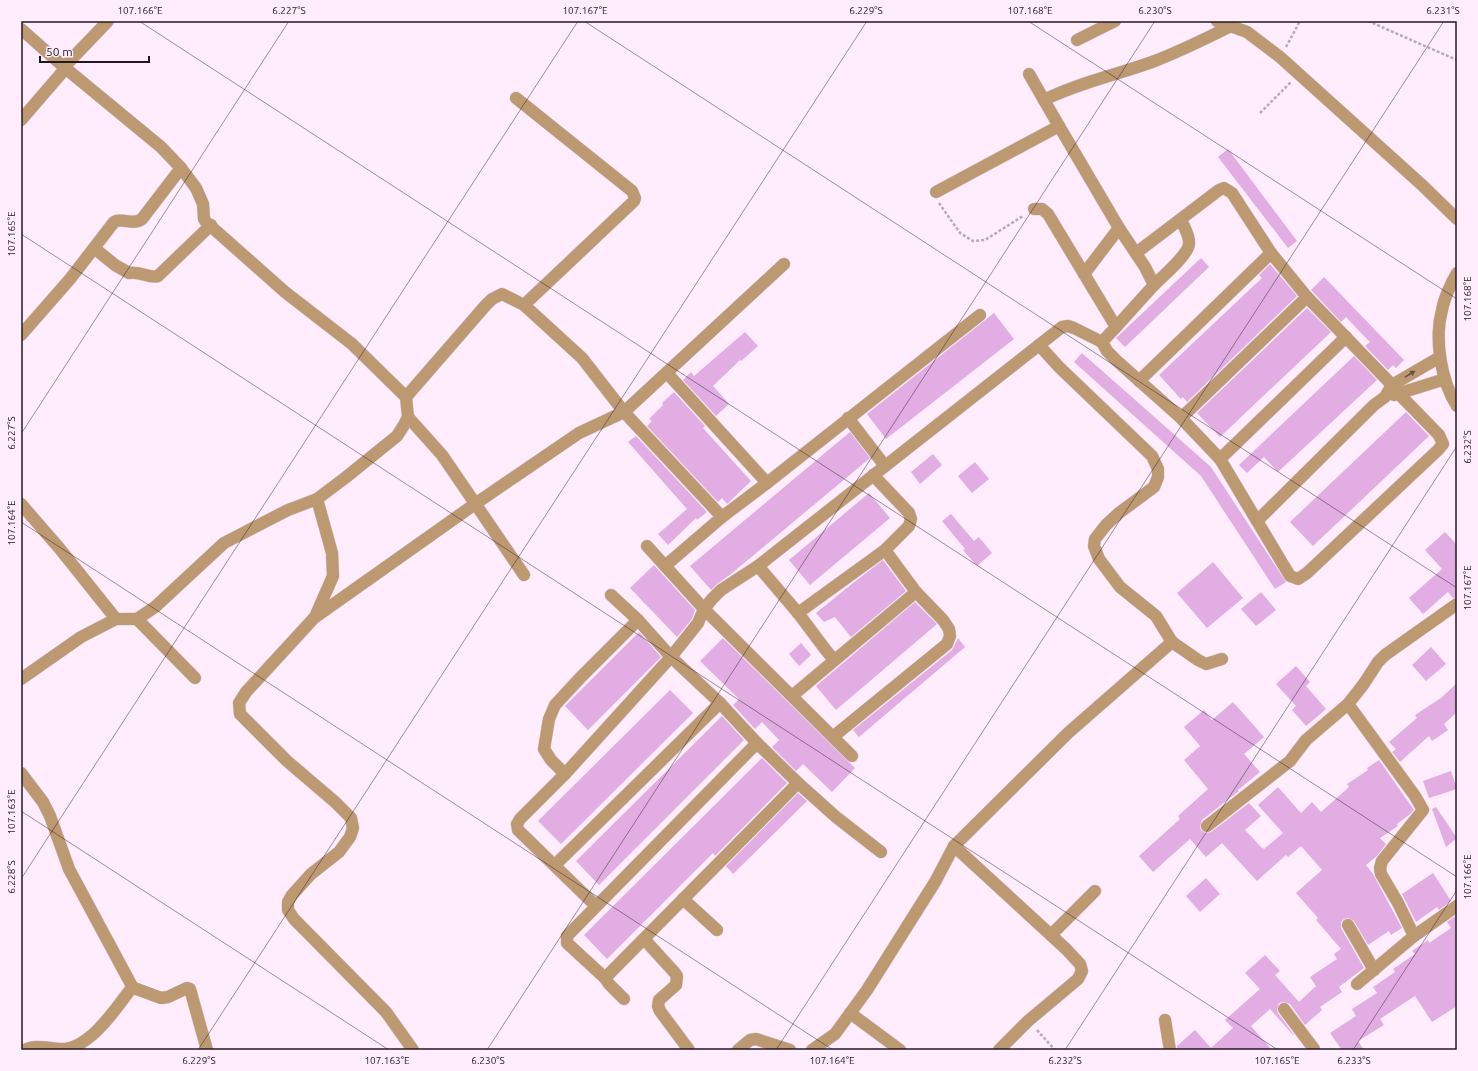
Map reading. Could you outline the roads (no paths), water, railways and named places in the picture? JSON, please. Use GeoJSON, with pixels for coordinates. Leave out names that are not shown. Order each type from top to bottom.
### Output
{"type":"FeatureCollection","features":[{"type":"Feature","properties":{"kind":"street"},"geometry":{"type":"LineString","coordinates":[[21,120],[64,68],[108,21]]}},
{"type":"Feature","properties":{"kind":"street"},"geometry":{"type":"LineString","coordinates":[[1077,40],[1115,21]]}},
{"type":"Feature","properties":{"kind":"street"},"geometry":{"type":"LineString","coordinates":[[1217,21],[1247,32],[1280,57],[1405,169],[1457,219]]}},
{"type":"Feature","properties":{"kind":"street"},"geometry":{"type":"LineString","coordinates":[[1044,100],[1067,89],[1170,55],[1231,26]]}},
{"type":"Feature","properties":{"kind":"street"},"geometry":{"type":"LineString","coordinates":[[21,29],[64,68],[161,147],[181,168],[196,188],[203,204],[204,218],[210,225],[285,292],[352,344],[406,397],[408,417],[397,436],[317,499],[288,510],[224,543],[160,603],[138,619],[116,619],[81,637],[21,679]]}},
{"type":"Feature","properties":{"kind":"street"},"geometry":{"type":"LineString","coordinates":[[1029,74],[1119,228],[1145,267],[1154,285]]}},
{"type":"Feature","properties":{"kind":"street"},"geometry":{"type":"LineString","coordinates":[[516,98],[632,192],[635,198],[634,201],[524,305]]}},
{"type":"Feature","properties":{"kind":"street"},"geometry":{"type":"LineString","coordinates":[[936,192],[1059,126]]}},
{"type":"Feature","properties":{"kind":"street"},"geometry":{"type":"LineString","coordinates":[[22,332],[116,221],[135,222],[142,219],[181,168]]}},
{"type":"Feature","properties":{"kind":"street"},"geometry":{"type":"LineString","coordinates":[[596,906],[518,830],[517,824],[520,819],[565,774],[671,657],[698,623],[704,609],[721,590],[758,566],[1062,327],[1068,326],[1102,342],[1107,351],[1139,382],[1181,418],[1220,459],[1290,576],[1298,579],[1307,574],[1443,444],[1439,435],[1308,297],[1271,253],[1232,193],[1224,188],[1219,190],[1136,253]]}},
{"type":"Feature","properties":{"kind":"street"},"geometry":{"type":"LineString","coordinates":[[1034,210],[1042,209],[1048,214],[1116,327]]}},
{"type":"Feature","properties":{"kind":"street"},"geometry":{"type":"LineString","coordinates":[[1102,342],[1184,254],[1189,245],[1189,238],[1181,220]]}},
{"type":"Feature","properties":{"kind":"street"},"geometry":{"type":"LineString","coordinates":[[94,248],[115,265],[129,273],[136,272],[154,277],[158,276],[210,225]]}},
{"type":"Feature","properties":{"kind":"street"},"geometry":{"type":"LineString","coordinates":[[1084,274],[1119,228]]}},
{"type":"Feature","properties":{"kind":"street"},"geometry":{"type":"LineString","coordinates":[[1139,382],[1271,253]]}},
{"type":"Feature","properties":{"kind":"street"},"geometry":{"type":"LineString","coordinates":[[413,1050],[386,1012],[294,919],[288,910],[288,902],[292,894],[311,874],[339,852],[350,837],[353,828],[351,818],[335,802],[287,761],[240,714],[239,703],[246,692],[314,618],[475,504],[579,433],[624,412],[784,264]]}},
{"type":"Feature","properties":{"kind":"street"},"geometry":{"type":"LineString","coordinates":[[1457,273],[1442,310],[1439,335],[1440,357],[1445,379],[1453,400],[1457,406]]}},
{"type":"Feature","properties":{"kind":"street"},"geometry":{"type":"LineString","coordinates":[[406,397],[492,299],[502,294],[524,305],[582,358],[624,412],[722,517]]}},
{"type":"Feature","properties":{"kind":"street"},"geometry":{"type":"LineString","coordinates":[[1181,418],[1308,297]]}},
{"type":"Feature","properties":{"kind":"street"},"geometry":{"type":"LineString","coordinates":[[665,566],[722,517],[980,315]]}},
{"type":"Feature","properties":{"kind":"street"},"geometry":{"type":"LineString","coordinates":[[1220,459],[1346,338]]}},
{"type":"Feature","properties":{"kind":"street"},"geometry":{"type":"LineString","coordinates":[[1039,345],[1059,367],[1152,456],[1158,469],[1158,477],[1154,487],[1119,513],[1106,525],[1095,539],[1094,546],[1099,559],[1120,587],[1156,616],[1172,642],[1206,664],[1222,659]]}},
{"type":"Feature","properties":{"kind":"street"},"geometry":{"type":"LineString","coordinates":[[1257,521],[1374,405],[1440,357]]}},
{"type":"Feature","properties":{"kind":"street"},"geometry":{"type":"LineString","coordinates":[[667,373],[767,483]]}},
{"type":"Feature","properties":{"kind":"street"},"geometry":{"type":"LineString","coordinates":[[1396,389],[1445,379]]}},
{"type":"Feature","properties":{"kind":"street"},"geometry":{"type":"LineString","coordinates":[[408,417],[442,455],[524,575]]}},
{"type":"Feature","properties":{"kind":"street"},"geometry":{"type":"LineString","coordinates":[[848,418],[885,466]]}},
{"type":"Feature","properties":{"kind":"street"},"geometry":{"type":"LineString","coordinates":[[798,613],[885,550],[909,526],[911,519],[909,513],[873,475]]}},
{"type":"Feature","properties":{"kind":"street"},"geometry":{"type":"LineString","coordinates":[[314,618],[333,576],[332,553],[317,499]]}},
{"type":"Feature","properties":{"kind":"street"},"geometry":{"type":"LineString","coordinates":[[21,504],[60,549],[116,619]]}},
{"type":"Feature","properties":{"kind":"street"},"geometry":{"type":"LineString","coordinates":[[647,546],[704,609],[834,736],[852,756]]}},
{"type":"Feature","properties":{"kind":"street"},"geometry":{"type":"LineString","coordinates":[[834,736],[947,644],[950,636],[949,629],[943,620],[916,592],[885,550]]}},
{"type":"Feature","properties":{"kind":"street"},"geometry":{"type":"LineString","coordinates":[[758,566],[798,613],[834,660]]}},
{"type":"Feature","properties":{"kind":"street"},"geometry":{"type":"LineString","coordinates":[[792,696],[916,592]]}},
{"type":"Feature","properties":{"kind":"street"},"geometry":{"type":"LineString","coordinates":[[611,595],[638,620],[671,657],[720,702],[757,743],[798,783],[836,817],[881,852]]}},
{"type":"Feature","properties":{"kind":"street"},"geometry":{"type":"LineString","coordinates":[[1207,826],[1290,761],[1306,740],[1348,704],[1378,662],[1385,655],[1457,604]]}},
{"type":"Feature","properties":{"kind":"street"},"geometry":{"type":"LineString","coordinates":[[138,619],[195,678]]}},
{"type":"Feature","properties":{"kind":"street"},"geometry":{"type":"LineString","coordinates":[[565,774],[551,760],[544,749],[548,718],[555,705],[638,620]]}},
{"type":"Feature","properties":{"kind":"street"},"geometry":{"type":"LineString","coordinates":[[812,1050],[835,1034],[867,990],[936,882],[954,846],[1068,733],[1172,642]]}},
{"type":"Feature","properties":{"kind":"street"},"geometry":{"type":"LineString","coordinates":[[555,865],[720,702]]}},
{"type":"Feature","properties":{"kind":"street"},"geometry":{"type":"LineString","coordinates":[[1348,704],[1415,796],[1423,810],[1382,861],[1380,868],[1381,874],[1398,903],[1414,936]]}},
{"type":"Feature","properties":{"kind":"street"},"geometry":{"type":"LineString","coordinates":[[624,999],[605,978],[567,943],[567,936],[757,743]]}},
{"type":"Feature","properties":{"kind":"street"},"geometry":{"type":"LineString","coordinates":[[21,773],[43,802],[50,816],[69,869],[133,988],[161,998],[168,997],[187,988],[190,989],[207,1050]]}},
{"type":"Feature","properties":{"kind":"street"},"geometry":{"type":"LineString","coordinates":[[605,978],[798,783]]}},
{"type":"Feature","properties":{"kind":"street"},"geometry":{"type":"LineString","coordinates":[[954,846],[1066,949],[1080,964],[1082,971],[1078,979],[1028,1021],[999,1050]]}},
{"type":"Feature","properties":{"kind":"street"},"geometry":{"type":"LineString","coordinates":[[1051,935],[1095,891]]}},
{"type":"Feature","properties":{"kind":"street"},"geometry":{"type":"LineString","coordinates":[[683,899],[717,930]]}},
{"type":"Feature","properties":{"kind":"street"},"geometry":{"type":"LineString","coordinates":[[1357,984],[1414,936],[1457,906]]}},
{"type":"Feature","properties":{"kind":"street"},"geometry":{"type":"LineString","coordinates":[[1348,925],[1374,970]]}},
{"type":"Feature","properties":{"kind":"street"},"geometry":{"type":"LineString","coordinates":[[644,939],[677,976],[676,985],[659,1000],[658,1006],[689,1050]]}},
{"type":"Feature","properties":{"kind":"street"},"geometry":{"type":"LineString","coordinates":[[25,1050],[30,1047],[64,1049],[73,1047],[101,1028],[133,988]]}},
{"type":"Feature","properties":{"kind":"street"},"geometry":{"type":"LineString","coordinates":[[1284,1009],[1314,1050]]}},
{"type":"Feature","properties":{"kind":"street"},"geometry":{"type":"LineString","coordinates":[[850,1013],[900,1050]]}},
{"type":"Feature","properties":{"kind":"street"},"geometry":{"type":"LineString","coordinates":[[1165,1020],[1170,1050]]}},
{"type":"Feature","properties":{"kind":"street"},"geometry":{"type":"LineString","coordinates":[[738,1050],[750,1040],[756,1039],[790,1050]]}}]}
